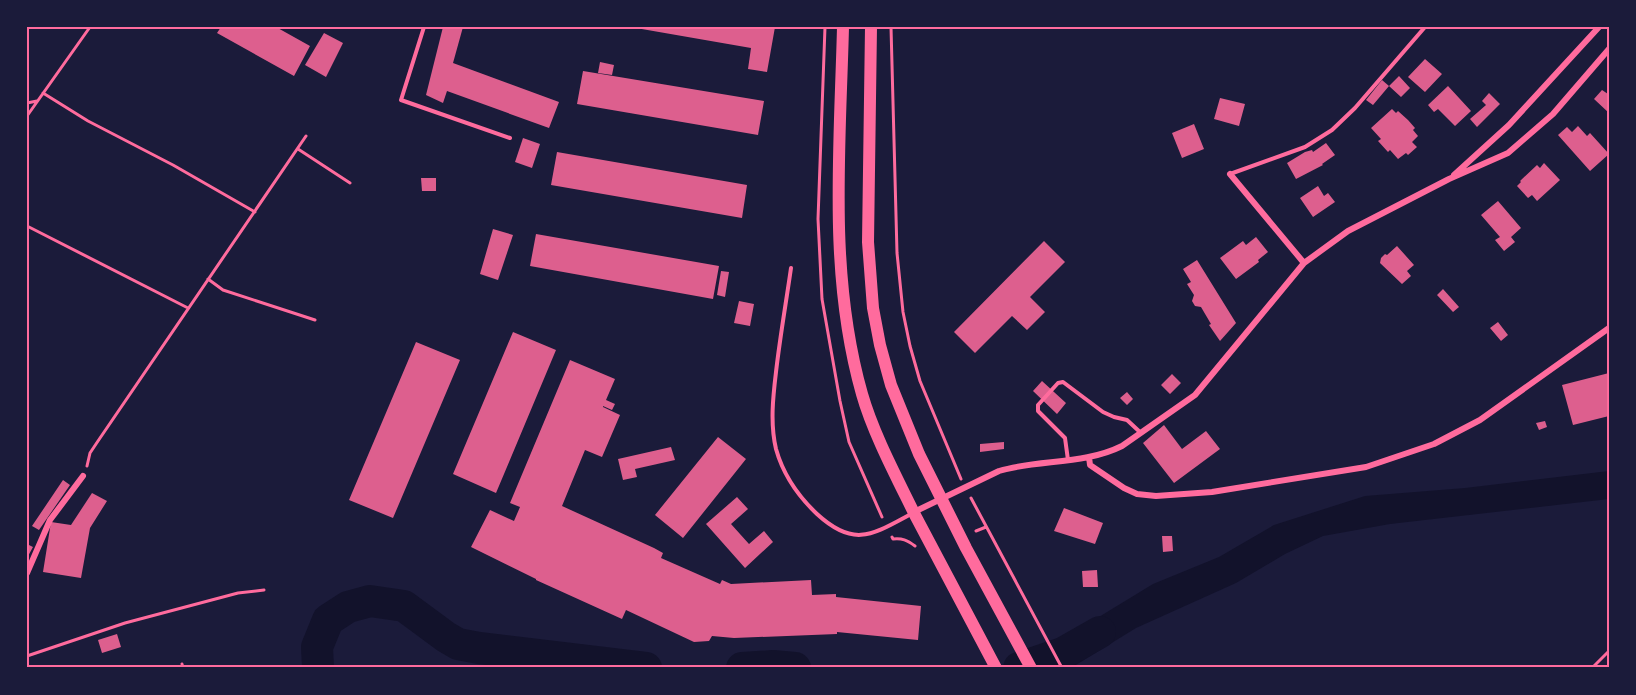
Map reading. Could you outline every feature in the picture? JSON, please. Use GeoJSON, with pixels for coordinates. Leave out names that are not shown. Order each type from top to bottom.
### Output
{"type":"FeatureCollection","features":[{"type":"Feature","properties":{"kind":"main road"},"geometry":{"type":"LineString","coordinates":[[843,27],[840,272],[855,370],[870,418],[914,512],[996,668]]}},
{"type":"Feature","properties":{"kind":"main road"},"geometry":{"type":"LineString","coordinates":[[871,27],[868,242],[873,308],[880,345],[891,385],[919,454],[1031,668]]}},
{"type":"Feature","properties":{"kind":"street"},"geometry":{"type":"LineString","coordinates":[[1449,179],[1509,125],[1599,27]]}},
{"type":"Feature","properties":{"kind":"street"},"geometry":{"type":"LineString","coordinates":[[914,512],[999,471],[1012,467],[1089,457],[1113,450],[1141,433],[1195,395],[1305,263],[1348,231],[1449,179],[1508,153],[1553,114],[1609,49]]}},
{"type":"Feature","properties":{"kind":"street"},"geometry":{"type":"LineString","coordinates":[[1230,174],[1305,263]]}},
{"type":"Feature","properties":{"kind":"street"},"geometry":{"type":"LineString","coordinates":[[1089,457],[1090,465],[1124,488],[1137,494],[1156,496],[1212,492],[1366,468],[1434,444],[1480,420],[1609,328]]}},
{"type":"Feature","properties":{"kind":"street"},"geometry":{"type":"LineString","coordinates":[[27,573],[50,520],[82,476]]}},
{"type":"Feature","properties":{"kind":"lane"},"geometry":{"type":"LineString","coordinates":[[424,27],[401,100],[510,138]]}},
{"type":"Feature","properties":{"kind":"lane"},"geometry":{"type":"LineString","coordinates":[[1230,174],[1305,147],[1332,130],[1355,108],[1425,27]]}},
{"type":"Feature","properties":{"kind":"lane"},"geometry":{"type":"LineString","coordinates":[[791,268],[774,393],[773,433],[782,467],[792,484],[811,507],[831,524],[855,536],[865,536],[876,532],[914,512]]}},
{"type":"Feature","properties":{"kind":"lane"},"geometry":{"type":"LineString","coordinates":[[1069,460],[1065,438],[1038,411],[1038,405],[1058,383],[1063,382],[1103,412],[1128,420],[1141,433]]}},
{"type":"Feature","properties":{"kind":"path"},"geometry":{"type":"LineString","coordinates":[[27,116],[90,27]]}},
{"type":"Feature","properties":{"kind":"path"},"geometry":{"type":"LineString","coordinates":[[891,27],[897,253],[903,312],[920,381],[960,477]]}},
{"type":"Feature","properties":{"kind":"path"},"geometry":{"type":"LineString","coordinates":[[43,93],[88,121],[173,165],[255,212]]}},
{"type":"Feature","properties":{"kind":"path"},"geometry":{"type":"LineString","coordinates":[[27,103],[38,101]]}},
{"type":"Feature","properties":{"kind":"path"},"geometry":{"type":"LineString","coordinates":[[82,476],[90,453],[306,136]]}},
{"type":"Feature","properties":{"kind":"path"},"geometry":{"type":"LineString","coordinates":[[298,149],[350,183]]}},
{"type":"Feature","properties":{"kind":"path"},"geometry":{"type":"LineString","coordinates":[[27,226],[188,308]]}},
{"type":"Feature","properties":{"kind":"path"},"geometry":{"type":"LineString","coordinates":[[208,279],[223,290],[315,320]]}},
{"type":"Feature","properties":{"kind":"path"},"geometry":{"type":"LineString","coordinates":[[973,500],[1062,668]]}},
{"type":"Feature","properties":{"kind":"path"},"geometry":{"type":"LineString","coordinates":[[976,531],[986,526]]}},
{"type":"Feature","properties":{"kind":"path"},"geometry":{"type":"LineString","coordinates":[[27,656],[125,623],[238,593],[264,590]]}},
{"type":"Feature","properties":{"kind":"path"},"geometry":{"type":"LineString","coordinates":[[1592,668],[1609,651]]}},
{"type":"Feature","properties":{"kind":"shaded area"},"geometry":{"type":"Polygon","coordinates":[[[1609,471],[1609,499],[1390,524],[1323,536],[1285,554],[1236,583],[1136,628],[1071,668],[1056,640],[1153,584],[1219,557],[1274,525],[1365,496],[1465,488],[1609,471]]]}},
{"type":"Feature","properties":{"kind":"building"},"geometry":{"type":"Polygon","coordinates":[[[221,27],[276,27],[310,46],[294,76],[217,33],[221,27]]]}},
{"type":"Feature","properties":{"kind":"building"},"geometry":{"type":"Polygon","coordinates":[[[443,27],[463,27],[453,63],[559,102],[549,128],[447,91],[443,103],[426,95],[443,27]]]}},
{"type":"Feature","properties":{"kind":"building"},"geometry":{"type":"Polygon","coordinates":[[[636,27],[775,27],[767,72],[748,69],[751,48],[636,27]]]}},
{"type":"Feature","properties":{"kind":"building"},"geometry":{"type":"Polygon","coordinates":[[[324,33],[343,43],[326,77],[305,65],[324,33]]]}},
{"type":"Feature","properties":{"kind":"building"},"geometry":{"type":"Polygon","coordinates":[[[1425,59],[1442,74],[1425,92],[1408,77],[1425,59]]]}},
{"type":"Feature","properties":{"kind":"building"},"geometry":{"type":"Polygon","coordinates":[[[600,62],[614,65],[612,75],[598,73],[600,62]]]}},
{"type":"Feature","properties":{"kind":"building"},"geometry":{"type":"Polygon","coordinates":[[[583,71],[764,101],[758,135],[577,104],[583,71]]]}},
{"type":"Feature","properties":{"kind":"building"},"geometry":{"type":"Polygon","coordinates":[[[1399,76],[1410,88],[1401,97],[1389,86],[1399,76]]]}},
{"type":"Feature","properties":{"kind":"building"},"geometry":{"type":"Polygon","coordinates":[[[1382,80],[1389,86],[1373,105],[1366,100],[1382,80]]]}},
{"type":"Feature","properties":{"kind":"building"},"geometry":{"type":"Polygon","coordinates":[[[1448,86],[1471,111],[1455,126],[1438,109],[1434,112],[1428,105],[1448,86]]]}},
{"type":"Feature","properties":{"kind":"building"},"geometry":{"type":"Polygon","coordinates":[[[1602,90],[1609,93],[1609,113],[1594,99],[1602,90]]]}},
{"type":"Feature","properties":{"kind":"building"},"geometry":{"type":"Polygon","coordinates":[[[1489,93],[1500,104],[1477,127],[1470,119],[1486,105],[1482,101],[1489,93]]]}},
{"type":"Feature","properties":{"kind":"building"},"geometry":{"type":"Polygon","coordinates":[[[1220,98],[1245,104],[1239,126],[1214,119],[1220,98]]]}},
{"type":"Feature","properties":{"kind":"building"},"geometry":{"type":"Polygon","coordinates":[[[1392,109],[1408,120],[1418,136],[1412,142],[1417,147],[1408,155],[1406,153],[1398,159],[1378,141],[1381,139],[1371,128],[1392,109]]]}},
{"type":"Feature","properties":{"kind":"building"},"geometry":{"type":"Polygon","coordinates":[[[1194,124],[1204,149],[1182,158],[1172,133],[1194,124]]]}},
{"type":"Feature","properties":{"kind":"building"},"geometry":{"type":"Polygon","coordinates":[[[1578,126],[1587,136],[1590,133],[1609,154],[1590,171],[1558,135],[1567,127],[1572,132],[1578,126]]]}},
{"type":"Feature","properties":{"kind":"building"},"geometry":{"type":"Polygon","coordinates":[[[523,138],[540,144],[532,168],[515,162],[523,138]]]}},
{"type":"Feature","properties":{"kind":"building"},"geometry":{"type":"Polygon","coordinates":[[[1326,143],[1335,155],[1323,165],[1296,179],[1287,163],[1305,152],[1312,150],[1313,152],[1326,143]]]}},
{"type":"Feature","properties":{"kind":"building"},"geometry":{"type":"Polygon","coordinates":[[[557,152],[747,185],[742,218],[551,185],[557,152]]]}},
{"type":"Feature","properties":{"kind":"building"},"geometry":{"type":"Polygon","coordinates":[[[1544,163],[1560,180],[1537,201],[1532,195],[1528,198],[1517,186],[1537,165],[1540,168],[1544,163]]]}},
{"type":"Feature","properties":{"kind":"building"},"geometry":{"type":"Polygon","coordinates":[[[421,178],[436,178],[436,191],[422,191],[421,178]]]}},
{"type":"Feature","properties":{"kind":"building"},"geometry":{"type":"Polygon","coordinates":[[[1318,186],[1324,196],[1328,193],[1335,202],[1313,217],[1300,198],[1318,186]]]}},
{"type":"Feature","properties":{"kind":"building"},"geometry":{"type":"Polygon","coordinates":[[[1498,201],[1521,228],[1511,237],[1515,242],[1504,251],[1495,240],[1500,237],[1481,215],[1498,201]]]}},
{"type":"Feature","properties":{"kind":"building"},"geometry":{"type":"Polygon","coordinates":[[[493,229],[513,235],[498,280],[480,274],[493,229]]]}},
{"type":"Feature","properties":{"kind":"building"},"geometry":{"type":"Polygon","coordinates":[[[536,234],[719,266],[713,299],[530,266],[536,234]]]}},
{"type":"Feature","properties":{"kind":"building"},"geometry":{"type":"Polygon","coordinates":[[[1256,237],[1268,252],[1258,260],[1259,262],[1236,279],[1220,258],[1243,241],[1246,245],[1256,237]]]}},
{"type":"Feature","properties":{"kind":"building"},"geometry":{"type":"Polygon","coordinates":[[[1044,241],[1065,262],[1030,297],[1045,312],[1027,330],[1012,316],[975,353],[954,332],[1044,241]]]}},
{"type":"Feature","properties":{"kind":"building"},"geometry":{"type":"Polygon","coordinates":[[[1397,246],[1414,265],[1407,271],[1411,276],[1402,284],[1380,263],[1385,254],[1387,255],[1397,246]]]}},
{"type":"Feature","properties":{"kind":"building"},"geometry":{"type":"Polygon","coordinates":[[[1197,260],[1236,323],[1220,341],[1201,307],[1195,306],[1192,301],[1194,295],[1187,284],[1191,282],[1183,269],[1197,260]]]}},
{"type":"Feature","properties":{"kind":"building"},"geometry":{"type":"Polygon","coordinates":[[[721,271],[729,272],[725,297],[717,295],[721,271]]]}},
{"type":"Feature","properties":{"kind":"building"},"geometry":{"type":"Polygon","coordinates":[[[1443,289],[1459,307],[1453,312],[1437,295],[1443,289]]]}},
{"type":"Feature","properties":{"kind":"building"},"geometry":{"type":"Polygon","coordinates":[[[739,301],[754,304],[750,326],[734,323],[739,301]]]}},
{"type":"Feature","properties":{"kind":"building"},"geometry":{"type":"Polygon","coordinates":[[[1498,322],[1508,335],[1501,341],[1490,328],[1498,322]]]}},
{"type":"Feature","properties":{"kind":"building"},"geometry":{"type":"Polygon","coordinates":[[[513,332],[556,350],[496,493],[453,474],[513,332]]]}},
{"type":"Feature","properties":{"kind":"building"},"geometry":{"type":"Polygon","coordinates":[[[416,342],[460,360],[393,518],[349,500],[416,342]]]}},
{"type":"Feature","properties":{"kind":"building"},"geometry":{"type":"Polygon","coordinates":[[[570,360],[615,379],[606,400],[615,404],[612,410],[603,407],[620,415],[602,457],[585,450],[562,506],[654,548],[663,553],[661,558],[720,584],[722,580],[731,584],[811,580],[812,595],[836,594],[836,597],[921,606],[918,640],[837,632],[837,634],[734,638],[712,636],[709,641],[694,642],[626,610],[622,619],[536,580],[471,547],[490,510],[514,521],[520,507],[510,503],[570,360]]]}},
{"type":"Feature","properties":{"kind":"building"},"geometry":{"type":"Polygon","coordinates":[[[1609,373],[1609,416],[1573,425],[1562,385],[1609,373]]]}},
{"type":"Feature","properties":{"kind":"building"},"geometry":{"type":"Polygon","coordinates":[[[1172,374],[1181,383],[1170,394],[1161,385],[1172,374]]]}},
{"type":"Feature","properties":{"kind":"building"},"geometry":{"type":"Polygon","coordinates":[[[1042,381],[1066,403],[1057,414],[1033,391],[1042,381]]]}},
{"type":"Feature","properties":{"kind":"building"},"geometry":{"type":"Polygon","coordinates":[[[1127,392],[1133,399],[1127,405],[1120,398],[1127,392]]]}},
{"type":"Feature","properties":{"kind":"building"},"geometry":{"type":"Polygon","coordinates":[[[1545,421],[1547,427],[1539,430],[1536,423],[1545,421]]]}},
{"type":"Feature","properties":{"kind":"building"},"geometry":{"type":"Polygon","coordinates":[[[1164,425],[1182,449],[1206,431],[1220,449],[1174,483],[1143,443],[1164,425]]]}},
{"type":"Feature","properties":{"kind":"building"},"geometry":{"type":"Polygon","coordinates":[[[718,437],[746,459],[683,538],[655,515],[718,437]]]}},
{"type":"Feature","properties":{"kind":"building"},"geometry":{"type":"Polygon","coordinates":[[[1004,442],[1004,449],[980,452],[980,444],[1004,442]]]}},
{"type":"Feature","properties":{"kind":"building"},"geometry":{"type":"Polygon","coordinates":[[[671,447],[675,460],[635,469],[637,477],[623,480],[618,459],[671,447]]]}},
{"type":"Feature","properties":{"kind":"building"},"geometry":{"type":"Polygon","coordinates":[[[63,480],[70,485],[39,530],[32,526],[63,480]]]}},
{"type":"Feature","properties":{"kind":"building"},"geometry":{"type":"Polygon","coordinates":[[[92,493],[107,501],[90,528],[81,578],[43,572],[51,522],[71,525],[92,493]]]}},
{"type":"Feature","properties":{"kind":"building"},"geometry":{"type":"Polygon","coordinates":[[[737,497],[748,509],[731,524],[749,544],[764,531],[773,542],[745,568],[706,524],[737,497]]]}},
{"type":"Feature","properties":{"kind":"building"},"geometry":{"type":"Polygon","coordinates":[[[1064,508],[1103,523],[1095,544],[1054,531],[1064,508]]]}},
{"type":"Feature","properties":{"kind":"building"},"geometry":{"type":"Polygon","coordinates":[[[1162,536],[1172,536],[1173,551],[1163,552],[1162,536]]]}},
{"type":"Feature","properties":{"kind":"building"},"geometry":{"type":"Polygon","coordinates":[[[27,544],[33,547],[27,558],[27,544]]]}},
{"type":"Feature","properties":{"kind":"building"},"geometry":{"type":"Polygon","coordinates":[[[1097,570],[1098,587],[1083,587],[1082,571],[1097,570]]]}},
{"type":"Feature","properties":{"kind":"building"},"geometry":{"type":"Polygon","coordinates":[[[117,634],[121,647],[102,653],[98,640],[117,634]]]}},
{"type":"Feature","properties":{"kind":"waterway"},"geometry":{"type":"LineString","coordinates":[[318,668],[317,647],[328,620],[348,607],[370,601],[404,606],[458,644],[646,668]]}},
{"type":"Feature","properties":{"kind":"waterway"},"geometry":{"type":"LineString","coordinates":[[1019,668],[1063,653],[1100,632]]}},
{"type":"Feature","properties":{"kind":"waterway"},"geometry":{"type":"LineString","coordinates":[[742,668],[773,666],[795,668]]}}]}
